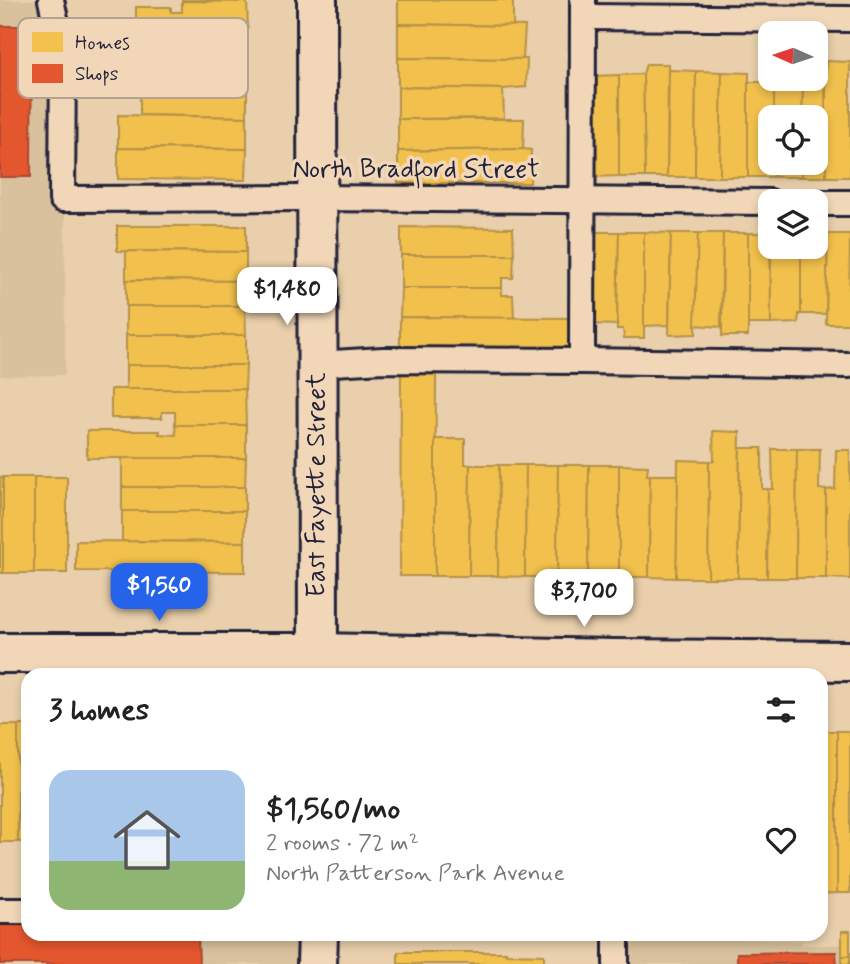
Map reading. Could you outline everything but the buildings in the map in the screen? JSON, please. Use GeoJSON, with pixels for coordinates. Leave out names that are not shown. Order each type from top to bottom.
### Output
{"type":"FeatureCollection","features":[{"type":"Feature","properties":{"kind":"street","name":"East Fayette Street"},"geometry":{"type":"LineString","coordinates":[[317,0],[318,664]]}},
{"type":"Feature","properties":{"kind":"street"},"geometry":{"type":"LineString","coordinates":[[0,653],[318,664],[613,667],[850,661]]}},
{"type":"Feature","properties":{"kind":"street"},"geometry":{"type":"LineString","coordinates":[[317,941],[317,964]]}},
{"type":"Feature","properties":{"kind":"lane","name":"North Bradford Street"},"geometry":{"type":"LineString","coordinates":[[51,0],[55,18]]}},
{"type":"Feature","properties":{"kind":"lane"},"geometry":{"type":"LineString","coordinates":[[582,361],[583,9],[850,19]]}},
{"type":"Feature","properties":{"kind":"lane","name":"North Bradford Street"},"geometry":{"type":"LineString","coordinates":[[63,98],[62,200],[316,198],[758,202]]}},
{"type":"Feature","properties":{"kind":"lane"},"geometry":{"type":"LineString","coordinates":[[828,203],[850,203]]}},
{"type":"Feature","properties":{"kind":"lane"},"geometry":{"type":"LineString","coordinates":[[317,364],[383,360],[850,365]]}},
{"type":"Feature","properties":{"kind":"lane"},"geometry":{"type":"LineString","coordinates":[[0,912],[21,911]]}},
{"type":"Feature","properties":{"kind":"lane"},"geometry":{"type":"LineString","coordinates":[[616,941],[616,964]]}},
{"type":"Feature","properties":{"kind":"shaded area"},"geometry":{"type":"Polygon","coordinates":[[[0,0],[52,0],[53,18],[18,18],[18,98],[59,98],[65,175],[65,375],[0,376],[0,0]]]}},
{"type":"Feature","properties":{"kind":"shaded area"},"geometry":{"type":"Polygon","coordinates":[[[21,941],[320,941],[320,964],[0,964],[21,941]]]}},
{"type":"Feature","properties":{"kind":"shaded area"},"geometry":{"type":"Polygon","coordinates":[[[615,941],[802,941],[802,945],[841,945],[841,964],[615,964],[615,941]]]}}]}
